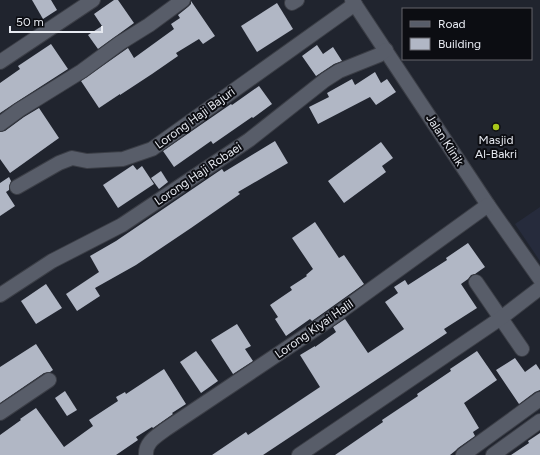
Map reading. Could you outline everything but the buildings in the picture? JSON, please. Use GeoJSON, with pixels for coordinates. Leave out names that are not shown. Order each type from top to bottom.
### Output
{"type":"FeatureCollection","features":[{"type":"Feature","properties":{"kind":"street"},"geometry":{"type":"LineString","coordinates":[[0,62],[93,0]]}},
{"type":"Feature","properties":{"kind":"street"},"geometry":{"type":"LineString","coordinates":[[0,124],[19,110],[82,71],[183,0]]}},
{"type":"Feature","properties":{"kind":"street","name":"Jalan Klinik"},"geometry":{"type":"LineString","coordinates":[[353,2],[488,205],[540,279]]}},
{"type":"Feature","properties":{"kind":"street","name":"Lorong Haji Bajuri"},"geometry":{"type":"LineString","coordinates":[[18,187],[58,163],[72,158],[87,161],[123,159],[152,149],[353,2]]}},
{"type":"Feature","properties":{"kind":"street","name":"Lorong Haji Robaei"},"geometry":{"type":"LineString","coordinates":[[3,293],[52,261],[122,225],[249,140],[325,80],[340,71],[379,55],[386,50]]}},
{"type":"Feature","properties":{"kind":"street","name":"Lorong Kiyai Halil"},"geometry":{"type":"LineString","coordinates":[[146,455],[145,450],[150,441],[166,429],[326,322],[488,205]]}},
{"type":"Feature","properties":{"kind":"street"},"geometry":{"type":"LineString","coordinates":[[476,282],[522,349]]}},
{"type":"Feature","properties":{"kind":"street"},"geometry":{"type":"LineString","coordinates":[[299,455],[501,318],[540,288]]}},
{"type":"Feature","properties":{"kind":"street"},"geometry":{"type":"LineString","coordinates":[[0,413],[49,380]]}},
{"type":"Feature","properties":{"kind":"street"},"geometry":{"type":"LineString","coordinates":[[463,455],[540,399]]}},
{"type":"Feature","properties":{"kind":"street"},"geometry":{"type":"LineString","coordinates":[[493,455],[540,421]]}},
{"type":"Feature","properties":{"kind":"shaded area"},"geometry":{"type":"Polygon","coordinates":[[[540,207],[540,261],[515,224],[540,207]]]}},
{"type":"Feature","properties":{"kind":"place","name":"Masjid Al-Bakri"},"geometry":{"type":"Point","coordinates":[496,127]}}]}
